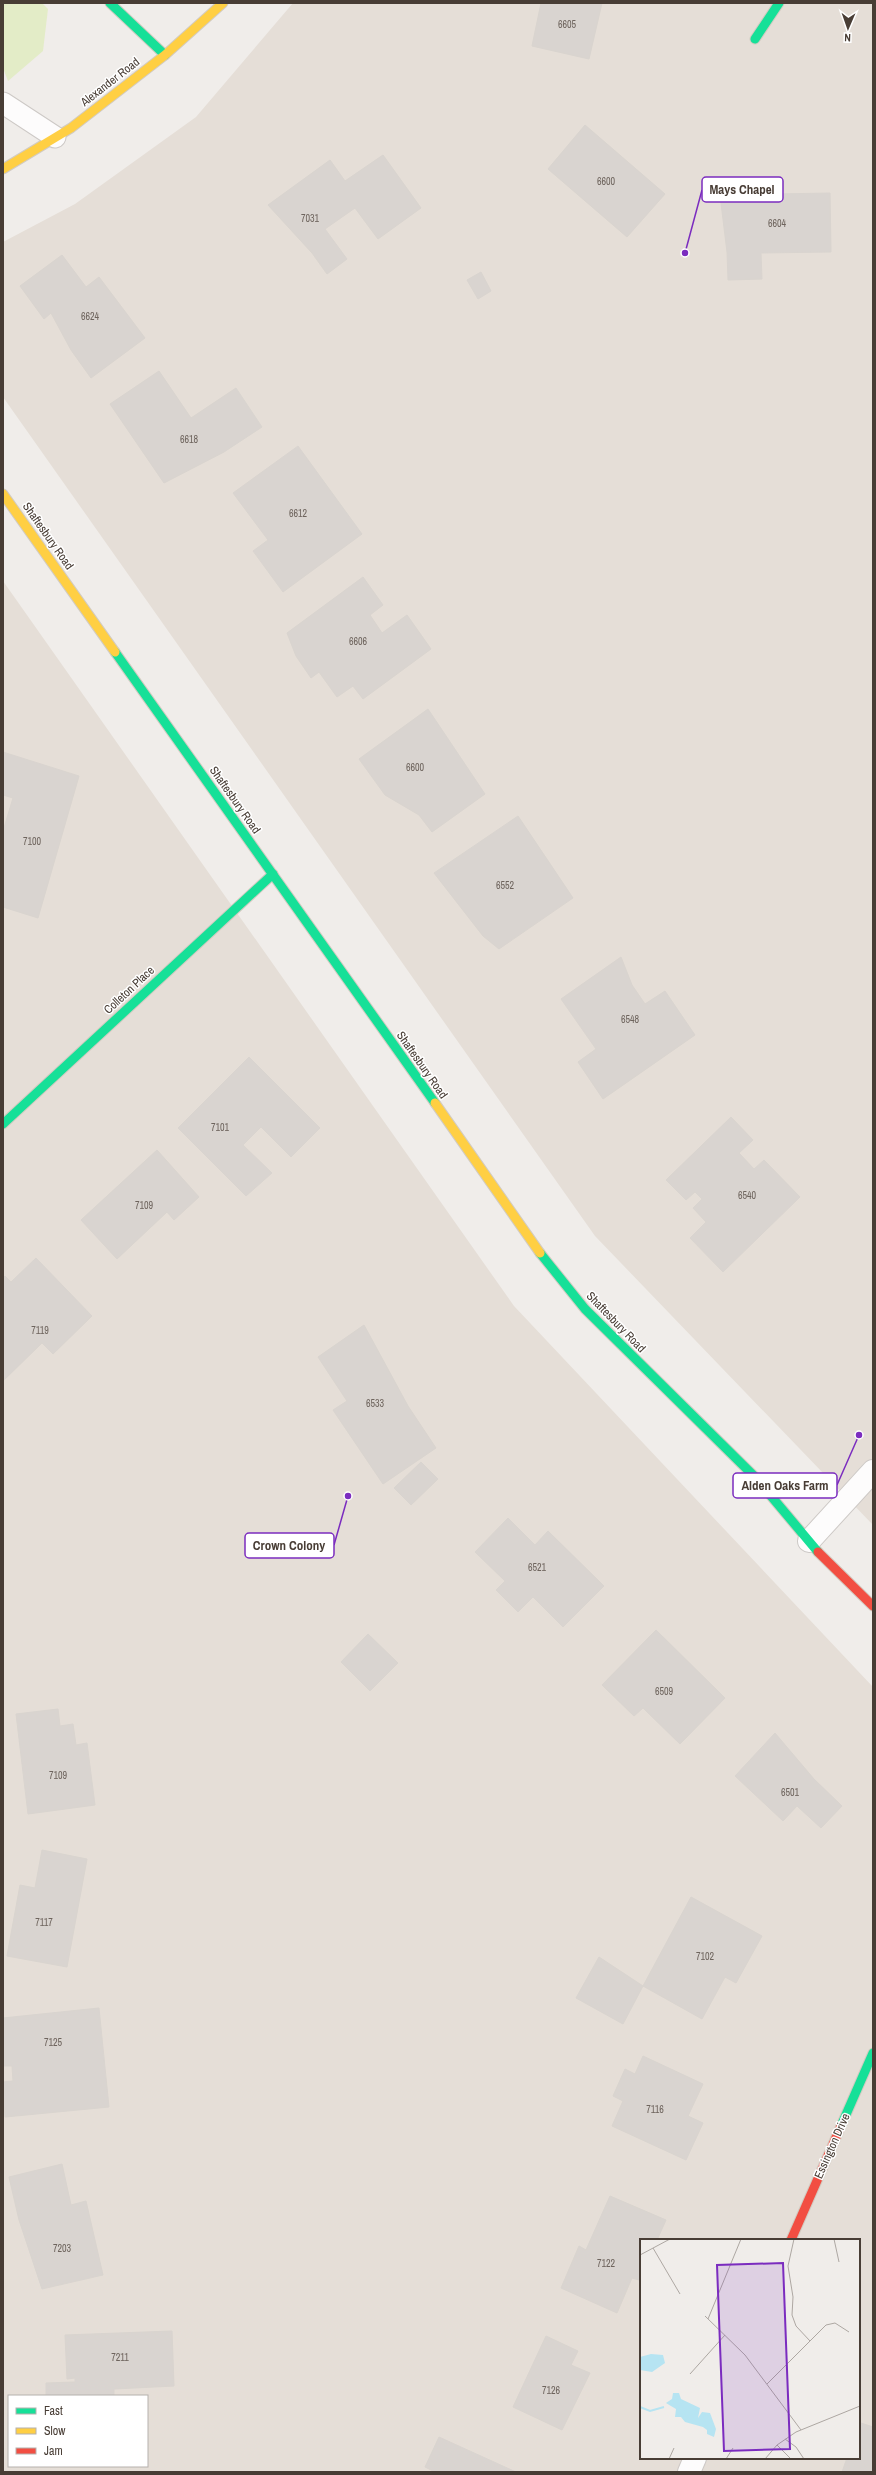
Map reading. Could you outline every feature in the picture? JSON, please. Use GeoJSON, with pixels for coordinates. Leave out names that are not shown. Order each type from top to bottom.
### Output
{"type":"FeatureCollection","features":[{"type":"Feature","properties":{"kind":"street"},"geometry":{"type":"LineString","coordinates":[[110,3],[165,56]]}},
{"type":"Feature","properties":{"kind":"street","name":"Alexander Road"},"geometry":{"type":"LineString","coordinates":[[3,169],[55,137],[165,56],[223,3]]}},
{"type":"Feature","properties":{"kind":"street"},"geometry":{"type":"LineString","coordinates":[[755,39],[779,3]]}},
{"type":"Feature","properties":{"kind":"street","name":"Shaftesbury Road"},"geometry":{"type":"LineString","coordinates":[[3,494],[557,1276],[585,1309],[756,1478],[809,1541],[873,1606]]}},
{"type":"Feature","properties":{"kind":"street","name":"Colleton Place"},"geometry":{"type":"LineString","coordinates":[[3,1124],[273,874]]}},
{"type":"Feature","properties":{"kind":"street"},"geometry":{"type":"LineString","coordinates":[[809,1541],[873,1471]]}},
{"type":"Feature","properties":{"kind":"street","name":"Essington Drive"},"geometry":{"type":"LineString","coordinates":[[791,2239],[873,2053]]}},
{"type":"Feature","properties":{"kind":"street"},"geometry":{"type":"LineString","coordinates":[[689,2472],[695,2459]]}},
{"type":"Feature","properties":{"kind":"lane"},"geometry":{"type":"LineString","coordinates":[[3,103],[55,137]]}},
{"type":"Feature","properties":{"kind":"shaded area"},"geometry":{"type":"Polygon","coordinates":[[[293,3],[873,3],[873,1525],[595,1236],[3,397],[3,242],[75,204],[196,117],[293,3]]]}},
{"type":"Feature","properties":{"kind":"shaded area"},"geometry":{"type":"Polygon","coordinates":[[[3,581],[514,1306],[873,1687],[873,2472],[3,2472],[3,581]]]}},
{"type":"Feature","properties":{"kind":"green space"},"geometry":{"type":"Polygon","coordinates":[[[3,3],[42,3],[48,9],[43,51],[8,81],[3,68],[3,3]]]}},
{"type":"Feature","properties":{"kind":"building"},"geometry":{"type":"Polygon","coordinates":[[[541,3],[602,3],[589,59],[532,46],[541,3]]]}},
{"type":"Feature","properties":{"kind":"building"},"geometry":{"type":"Polygon","coordinates":[[[585,125],[665,194],[627,237],[548,169],[585,125]]]}},
{"type":"Feature","properties":{"kind":"building"},"geometry":{"type":"Polygon","coordinates":[[[383,155],[421,208],[378,239],[355,208],[325,229],[347,259],[327,274],[312,253],[268,205],[330,160],[345,181],[383,155]]]}},
{"type":"Feature","properties":{"kind":"building"},"geometry":{"type":"Polygon","coordinates":[[[830,193],[831,252],[761,253],[762,279],[728,280],[727,252],[720,195],[830,193]]]}},
{"type":"Feature","properties":{"kind":"building"},"geometry":{"type":"Polygon","coordinates":[[[62,255],[86,287],[99,277],[145,338],[91,378],[71,350],[51,313],[44,319],[20,286],[62,255]]]}},
{"type":"Feature","properties":{"kind":"building"},"geometry":{"type":"Polygon","coordinates":[[[481,272],[491,291],[478,299],[467,280],[481,272]]]}},
{"type":"Feature","properties":{"kind":"building"},"geometry":{"type":"Polygon","coordinates":[[[159,371],[191,418],[236,388],[262,427],[224,452],[164,483],[110,404],[159,371]]]}},
{"type":"Feature","properties":{"kind":"building"},"geometry":{"type":"Polygon","coordinates":[[[298,446],[362,534],[283,592],[253,551],[268,540],[233,493],[298,446]]]}},
{"type":"Feature","properties":{"kind":"building"},"geometry":{"type":"Polygon","coordinates":[[[363,577],[383,605],[370,615],[382,633],[407,615],[431,649],[363,699],[353,686],[337,697],[319,672],[311,678],[296,656],[287,633],[363,577]]]}},
{"type":"Feature","properties":{"kind":"building"},"geometry":{"type":"Polygon","coordinates":[[[428,709],[485,794],[432,832],[419,815],[385,795],[359,759],[428,709]]]}},
{"type":"Feature","properties":{"kind":"building"},"geometry":{"type":"Polygon","coordinates":[[[3,752],[79,776],[38,918],[3,907],[3,831],[13,798],[3,795],[3,752]]]}},
{"type":"Feature","properties":{"kind":"building"},"geometry":{"type":"Polygon","coordinates":[[[518,816],[573,898],[499,949],[483,936],[434,873],[518,816]]]}},
{"type":"Feature","properties":{"kind":"building"},"geometry":{"type":"Polygon","coordinates":[[[621,957],[632,985],[645,1004],[665,991],[695,1035],[603,1099],[578,1062],[596,1049],[561,999],[621,957]]]}},
{"type":"Feature","properties":{"kind":"building"},"geometry":{"type":"Polygon","coordinates":[[[249,1057],[320,1128],[291,1157],[261,1127],[243,1145],[272,1173],[246,1196],[178,1128],[249,1057]]]}},
{"type":"Feature","properties":{"kind":"building"},"geometry":{"type":"Polygon","coordinates":[[[731,1117],[753,1140],[739,1153],[754,1169],[764,1160],[800,1197],[723,1272],[690,1238],[706,1222],[693,1208],[702,1199],[695,1192],[686,1200],[666,1180],[731,1117]]]}},
{"type":"Feature","properties":{"kind":"building"},"geometry":{"type":"Polygon","coordinates":[[[157,1150],[199,1197],[174,1220],[167,1212],[117,1259],[81,1220],[157,1150]]]}},
{"type":"Feature","properties":{"kind":"building"},"geometry":{"type":"Polygon","coordinates":[[[36,1258],[92,1316],[53,1354],[42,1343],[3,1381],[3,1278],[5,1276],[11,1282],[36,1258]]]}},
{"type":"Feature","properties":{"kind":"building"},"geometry":{"type":"Polygon","coordinates":[[[364,1325],[408,1406],[436,1448],[383,1484],[333,1410],[347,1401],[318,1357],[364,1325]]]}},
{"type":"Feature","properties":{"kind":"building"},"geometry":{"type":"Polygon","coordinates":[[[421,1462],[438,1479],[411,1505],[394,1488],[421,1462]]]}},
{"type":"Feature","properties":{"kind":"building"},"geometry":{"type":"Polygon","coordinates":[[[508,1518],[535,1545],[548,1531],[604,1586],[563,1627],[533,1597],[518,1612],[496,1590],[505,1581],[475,1552],[508,1518]]]}},
{"type":"Feature","properties":{"kind":"building"},"geometry":{"type":"Polygon","coordinates":[[[656,1630],[725,1698],[680,1744],[643,1708],[634,1716],[602,1685],[656,1630]]]}},
{"type":"Feature","properties":{"kind":"building"},"geometry":{"type":"Polygon","coordinates":[[[368,1634],[398,1663],[370,1691],[341,1662],[368,1634]]]}},
{"type":"Feature","properties":{"kind":"building"},"geometry":{"type":"Polygon","coordinates":[[[58,1709],[60,1726],[73,1724],[76,1745],[87,1743],[95,1805],[28,1814],[16,1714],[58,1709]]]}},
{"type":"Feature","properties":{"kind":"building"},"geometry":{"type":"Polygon","coordinates":[[[775,1733],[814,1779],[842,1806],[821,1828],[797,1806],[783,1821],[735,1776],[775,1733]]]}},
{"type":"Feature","properties":{"kind":"building"},"geometry":{"type":"Polygon","coordinates":[[[42,1850],[87,1859],[67,1967],[7,1956],[20,1885],[35,1888],[42,1850]]]}},
{"type":"Feature","properties":{"kind":"building"},"geometry":{"type":"Polygon","coordinates":[[[691,1897],[762,1936],[736,1983],[725,1977],[702,2019],[643,1986],[691,1897]]]}},
{"type":"Feature","properties":{"kind":"building"},"geometry":{"type":"Polygon","coordinates":[[[599,1957],[643,1986],[623,2024],[576,1998],[599,1957]]]}},
{"type":"Feature","properties":{"kind":"building"},"geometry":{"type":"Polygon","coordinates":[[[99,2008],[109,2107],[5,2117],[3,2082],[13,2081],[12,2066],[3,2066],[3,2018],[99,2008]]]}},
{"type":"Feature","properties":{"kind":"building"},"geometry":{"type":"Polygon","coordinates":[[[643,2056],[703,2084],[688,2116],[703,2123],[686,2160],[612,2126],[623,2101],[613,2096],[625,2069],[635,2074],[643,2056]]]}},
{"type":"Feature","properties":{"kind":"building"},"geometry":{"type":"Polygon","coordinates":[[[62,2164],[71,2205],[86,2201],[103,2275],[42,2289],[19,2220],[9,2177],[62,2164]]]}},
{"type":"Feature","properties":{"kind":"building"},"geometry":{"type":"Polygon","coordinates":[[[610,2196],[666,2220],[657,2239],[640,2239],[640,2278],[639,2280],[632,2278],[617,2313],[561,2288],[579,2246],[586,2250],[610,2196]]]}},
{"type":"Feature","properties":{"kind":"building"},"geometry":{"type":"Polygon","coordinates":[[[172,2331],[174,2386],[114,2389],[114,2395],[46,2395],[46,2383],[75,2382],[75,2378],[67,2379],[65,2335],[172,2331]]]}},
{"type":"Feature","properties":{"kind":"building"},"geometry":{"type":"Polygon","coordinates":[[[546,2336],[578,2351],[571,2365],[590,2373],[562,2430],[513,2407],[546,2336]]]}},
{"type":"Feature","properties":{"kind":"building"},"geometry":{"type":"Polygon","coordinates":[[[861,2423],[873,2427],[873,2472],[842,2472],[847,2459],[860,2459],[861,2423]]]}},
{"type":"Feature","properties":{"kind":"building"},"geometry":{"type":"Polygon","coordinates":[[[439,2437],[516,2472],[435,2472],[425,2467],[439,2437]]]}},
{"type":"Feature","properties":{"kind":"traffic: fast"},"geometry":{"type":"LineString","coordinates":[[110,3],[165,55]]}},
{"type":"Feature","properties":{"kind":"traffic: fast"},"geometry":{"type":"LineString","coordinates":[[755,39],[779,3]]}},
{"type":"Feature","properties":{"kind":"traffic: fast"},"geometry":{"type":"LineString","coordinates":[[115,652],[435,1103]]}},
{"type":"Feature","properties":{"kind":"traffic: fast"},"geometry":{"type":"LineString","coordinates":[[3,1124],[273,874]]}},
{"type":"Feature","properties":{"kind":"traffic: fast"},"geometry":{"type":"LineString","coordinates":[[540,1253],[585,1309],[756,1478],[818,1552]]}},
{"type":"Feature","properties":{"kind":"traffic: fast"},"geometry":{"type":"LineString","coordinates":[[841,2126],[873,2053]]}},
{"type":"Feature","properties":{"kind":"traffic: slow"},"geometry":{"type":"LineString","coordinates":[[3,169],[71,128],[165,55],[223,3]]}},
{"type":"Feature","properties":{"kind":"traffic: slow"},"geometry":{"type":"LineString","coordinates":[[3,494],[115,652]]}},
{"type":"Feature","properties":{"kind":"traffic: slow"},"geometry":{"type":"LineString","coordinates":[[435,1103],[540,1253]]}},
{"type":"Feature","properties":{"kind":"traffic: jam"},"geometry":{"type":"LineString","coordinates":[[818,1552],[873,1606]]}},
{"type":"Feature","properties":{"kind":"traffic: jam"},"geometry":{"type":"LineString","coordinates":[[791,2239],[841,2126]]}},
{"type":"Feature","properties":{"kind":"place","name":"Mays Chapel"},"geometry":{"type":"Point","coordinates":[685,253]}},
{"type":"Feature","properties":{"kind":"place","name":"Alden Oaks Farm"},"geometry":{"type":"Point","coordinates":[859,1435]}},
{"type":"Feature","properties":{"kind":"place","name":"Crown Colony"},"geometry":{"type":"Point","coordinates":[348,1496]}}]}
